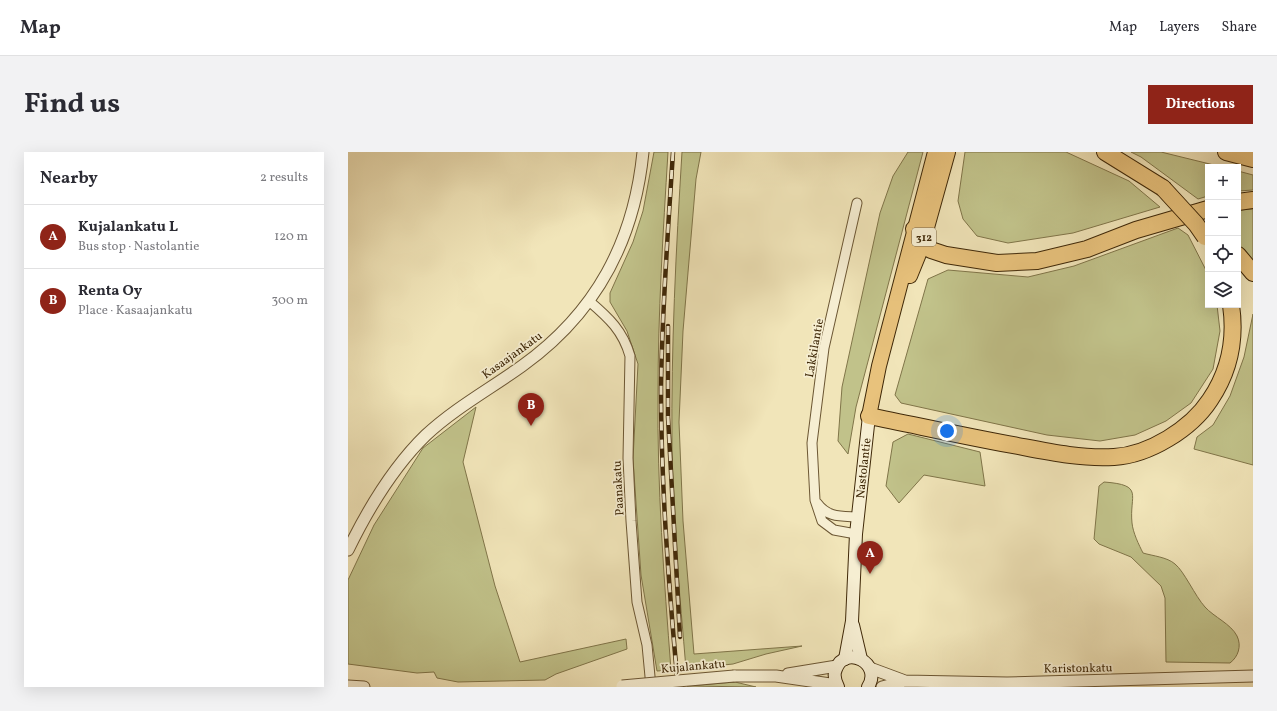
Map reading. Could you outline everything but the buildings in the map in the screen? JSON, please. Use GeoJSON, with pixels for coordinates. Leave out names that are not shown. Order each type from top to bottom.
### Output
{"type":"FeatureCollection","features":[{"type":"Feature","properties":{"kind":"highway"},"geometry":{"type":"LineString","coordinates":[[1105,152],[1163,188],[1205,232]]}},
{"type":"Feature","properties":{"kind":"highway"},"geometry":{"type":"LineString","coordinates":[[1226,152],[1253,158]]}},
{"type":"Feature","properties":{"kind":"highway"},"geometry":{"type":"LineString","coordinates":[[1248,152],[1253,158]]}},
{"type":"Feature","properties":{"kind":"highway"},"geometry":{"type":"LineString","coordinates":[[1241,202],[1253,200]]}},
{"type":"Feature","properties":{"kind":"highway"},"geometry":{"type":"LineString","coordinates":[[918,235],[931,250],[954,257],[997,263],[1037,261],[1087,249],[1136,230],[1205,210]]}},
{"type":"Feature","properties":{"kind":"highway"},"geometry":{"type":"LineString","coordinates":[[1241,259],[1253,274]]}},
{"type":"Feature","properties":{"kind":"highway"},"geometry":{"type":"LineString","coordinates":[[869,416],[1061,454],[1115,457],[1140,451],[1160,443],[1183,430],[1203,412],[1216,391],[1226,370],[1231,346],[1233,320],[1231,308]]}},
{"type":"Feature","properties":{"kind":"main road","name":"Nastolantie"},"geometry":{"type":"LineString","coordinates":[[918,235],[935,152]]}},
{"type":"Feature","properties":{"kind":"main road","name":"Nastolantie"},"geometry":{"type":"LineString","coordinates":[[837,686],[834,675],[841,663],[852,621],[856,534],[869,416],[879,366],[918,235],[948,152]]}},
{"type":"Feature","properties":{"kind":"main road","name":"Nastolantie"},"geometry":{"type":"LineString","coordinates":[[852,621],[872,678],[868,687]]}},
{"type":"Feature","properties":{"kind":"main road"},"geometry":{"type":"LineString","coordinates":[[841,663],[855,657],[866,664]]}},
{"type":"Feature","properties":{"kind":"street","name":"Kasaajankatu"},"geometry":{"type":"LineString","coordinates":[[348,550],[388,482],[404,460],[426,436],[462,406],[541,352],[560,335],[589,301],[608,272],[626,231],[635,202],[643,152]]}},
{"type":"Feature","properties":{"kind":"street","name":"Lakkilantie"},"geometry":{"type":"LineString","coordinates":[[856,534],[828,528],[822,521],[815,500],[812,443],[824,348],[857,203]]}},
{"type":"Feature","properties":{"kind":"street","name":"Paanakatu"},"geometry":{"type":"LineString","coordinates":[[589,301],[609,318],[619,329],[627,343],[630,356],[628,458],[631,521],[636,590],[647,645],[651,687]]}},
{"type":"Feature","properties":{"kind":"street"},"geometry":{"type":"LineString","coordinates":[[815,500],[823,511],[835,515],[858,516]]}},
{"type":"Feature","properties":{"kind":"street","name":"Kujalankatu"},"geometry":{"type":"LineString","coordinates":[[776,676],[841,663]]}},
{"type":"Feature","properties":{"kind":"street","name":"Karistonkatu"},"geometry":{"type":"LineString","coordinates":[[866,664],[905,681]]}},
{"type":"Feature","properties":{"kind":"street","name":"Kujalankatu"},"geometry":{"type":"LineString","coordinates":[[618,687],[734,676],[776,676],[837,686]]}},
{"type":"Feature","properties":{"kind":"street","name":"Karistonkatu"},"geometry":{"type":"LineString","coordinates":[[882,687],[905,681],[968,685],[1253,676]]}},
{"type":"Feature","properties":{"kind":"street"},"geometry":{"type":"LineString","coordinates":[[348,686],[364,687]]}},
{"type":"Feature","properties":{"kind":"green space"},"geometry":{"type":"Polygon","coordinates":[[[654,152],[668,152],[660,304],[658,429],[662,532],[671,670],[657,671],[641,575],[633,459],[638,364],[627,331],[610,302],[610,293],[633,242],[643,211],[654,152]]]}},
{"type":"Feature","properties":{"kind":"green space"},"geometry":{"type":"Polygon","coordinates":[[[682,152],[701,152],[696,179],[683,331],[679,422],[683,521],[694,654],[802,646],[766,654],[733,664],[686,669],[672,473],[674,298],[682,152]]]}},
{"type":"Feature","properties":{"kind":"green space"},"geometry":{"type":"Polygon","coordinates":[[[908,152],[923,152],[856,407],[848,454],[838,441],[842,387],[880,213],[893,176],[908,152]]]}},
{"type":"Feature","properties":{"kind":"green space"},"geometry":{"type":"Polygon","coordinates":[[[965,152],[1066,152],[1129,181],[1160,207],[1073,233],[1008,243],[977,236],[963,219],[958,201],[965,152]]]}},
{"type":"Feature","properties":{"kind":"green space"},"geometry":{"type":"Polygon","coordinates":[[[1131,152],[1161,152],[1210,164],[1205,164],[1205,197],[1198,199],[1141,157],[1131,152]]]}},
{"type":"Feature","properties":{"kind":"green space"},"geometry":{"type":"Polygon","coordinates":[[[1241,172],[1253,175],[1253,190],[1241,191],[1241,172]]]}},
{"type":"Feature","properties":{"kind":"green space"},"geometry":{"type":"Polygon","coordinates":[[[1253,209],[1253,265],[1241,251],[1241,210],[1253,209]]]}},
{"type":"Feature","properties":{"kind":"green space"},"geometry":{"type":"Polygon","coordinates":[[[1178,228],[1188,235],[1205,268],[1205,308],[1217,308],[1220,331],[1213,369],[1191,403],[1166,421],[1135,435],[1100,441],[1047,435],[901,403],[895,395],[928,279],[948,270],[1028,277],[1074,266],[1178,228]]]}},
{"type":"Feature","properties":{"kind":"green space"},"geometry":{"type":"Polygon","coordinates":[[[1253,314],[1253,465],[1194,449],[1197,437],[1213,425],[1230,396],[1244,357],[1253,314]]]}},
{"type":"Feature","properties":{"kind":"green space"},"geometry":{"type":"Polygon","coordinates":[[[476,407],[463,462],[495,586],[520,662],[626,639],[627,649],[556,674],[545,680],[458,682],[437,678],[434,672],[417,673],[348,664],[348,580],[374,525],[423,448],[476,407]]]}},
{"type":"Feature","properties":{"kind":"green space"},"geometry":{"type":"Polygon","coordinates":[[[908,434],[980,452],[985,486],[924,475],[899,503],[886,486],[893,442],[908,434]]]}},
{"type":"Feature","properties":{"kind":"green space"},"geometry":{"type":"Polygon","coordinates":[[[1104,482],[1117,483],[1130,489],[1133,499],[1132,523],[1136,539],[1143,553],[1164,558],[1175,564],[1205,607],[1227,624],[1237,636],[1239,644],[1238,651],[1235,658],[1230,663],[1166,662],[1165,598],[1161,586],[1131,557],[1099,544],[1094,539],[1099,486],[1104,482]]]}},
{"type":"Feature","properties":{"kind":"green space"},"geometry":{"type":"Polygon","coordinates":[[[735,682],[756,687],[687,686],[735,682]]]}},
{"type":"Feature","properties":{"kind":"railway"},"geometry":{"type":"LineString","coordinates":[[673,152],[664,299],[661,425],[666,538],[678,687]]}},
{"type":"Feature","properties":{"kind":"railway"},"geometry":{"type":"LineString","coordinates":[[668,326],[668,417],[680,637]]}},
{"type":"Feature","properties":{"kind":"place","name":"Renta Oy"},"geometry":{"type":"Point","coordinates":[531,426]}},
{"type":"Feature","properties":{"kind":"place","name":"Kujalankatu L"},"geometry":{"type":"Point","coordinates":[870,574]}}]}
